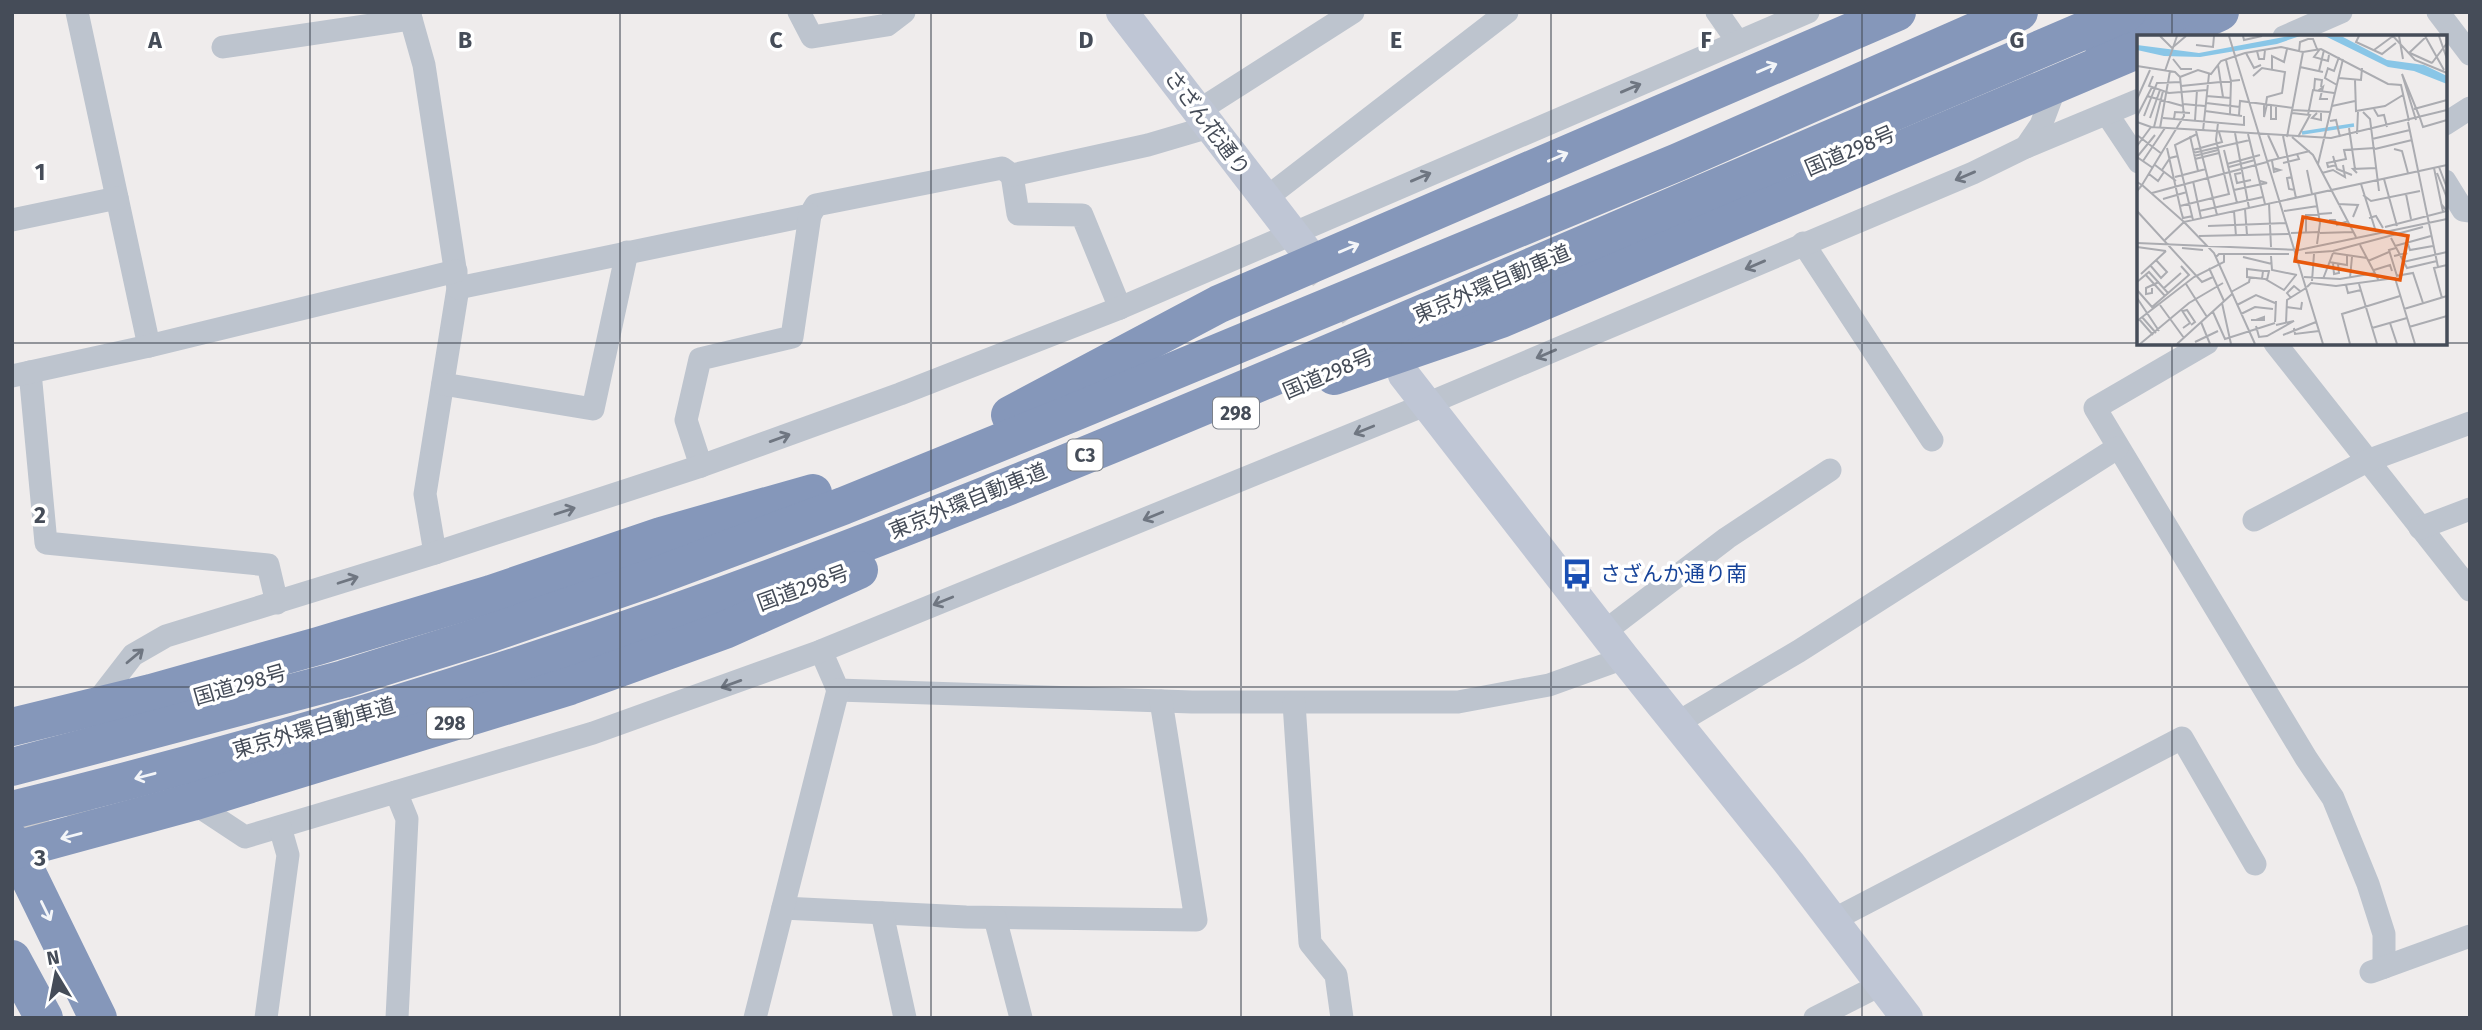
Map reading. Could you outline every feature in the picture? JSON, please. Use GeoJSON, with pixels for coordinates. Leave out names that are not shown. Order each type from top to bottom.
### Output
{"type":"FeatureCollection","features":[{"type":"Feature","properties":{"kind":"highway"},"geometry":{"type":"LineString","coordinates":[[991,425],[1219,304],[1897,12]]}},
{"type":"Feature","properties":{"kind":"highway","name":"国道298号"},"geometry":{"type":"LineString","coordinates":[[155,709],[356,652],[556,588],[849,482],[1610,166],[1964,12]]}},
{"type":"Feature","properties":{"kind":"highway","name":"東京外環自動車道"},"geometry":{"type":"LineString","coordinates":[[12,767],[344,679],[491,633],[651,578],[843,506],[1678,162],[2019,12]]}},
{"type":"Feature","properties":{"kind":"highway","name":"東京外環自動車道"},"geometry":{"type":"LineString","coordinates":[[12,810],[225,754],[505,670],[677,612],[864,543],[1304,364],[2127,12]]}},
{"type":"Feature","properties":{"kind":"highway","name":"国道298号"},"geometry":{"type":"LineString","coordinates":[[190,794],[570,686],[725,630],[877,562],[1283,394],[2175,12]]}},
{"type":"Feature","properties":{"kind":"highway"},"geometry":{"type":"LineString","coordinates":[[2170,35],[2220,12]]}},
{"type":"Feature","properties":{"kind":"highway"},"geometry":{"type":"LineString","coordinates":[[1283,394],[1501,319],[2137,50]]}},
{"type":"Feature","properties":{"kind":"highway"},"geometry":{"type":"LineString","coordinates":[[12,727],[92,708],[318,646],[491,594],[661,536],[849,482]]}},
{"type":"Feature","properties":{"kind":"highway","name":"298"},"geometry":{"type":"LineString","coordinates":[[14,847],[190,794]]}},
{"type":"Feature","properties":{"kind":"highway"},"geometry":{"type":"LineString","coordinates":[[14,847],[98,1018]]}},
{"type":"Feature","properties":{"kind":"highway"},"geometry":{"type":"LineString","coordinates":[[12,959],[44,1018]]}},
{"type":"Feature","properties":{"kind":"street"},"geometry":{"type":"LineString","coordinates":[[77,12],[149,346]]}},
{"type":"Feature","properties":{"kind":"street"},"geometry":{"type":"LineString","coordinates":[[799,12],[812,37],[887,26],[904,12]]}},
{"type":"Feature","properties":{"kind":"street","name":"さざん花通り"},"geometry":{"type":"LineString","coordinates":[[1122,12],[1298,242]]}},
{"type":"Feature","properties":{"kind":"street"},"geometry":{"type":"LineString","coordinates":[[1012,175],[1148,145],[1204,119],[1353,12]]}},
{"type":"Feature","properties":{"kind":"street"},"geometry":{"type":"LineString","coordinates":[[1265,199],[1507,12]]}},
{"type":"Feature","properties":{"kind":"street"},"geometry":{"type":"LineString","coordinates":[[1717,12],[1738,42]]}},
{"type":"Feature","properties":{"kind":"street"},"geometry":{"type":"LineString","coordinates":[[92,708],[133,655],[166,636],[435,553],[701,466],[900,394],[1298,242],[1808,12]]}},
{"type":"Feature","properties":{"kind":"street"},"geometry":{"type":"LineString","coordinates":[[2289,35],[2341,12]]}},
{"type":"Feature","properties":{"kind":"street"},"geometry":{"type":"LineString","coordinates":[[2438,12],[2470,54]]}},
{"type":"Feature","properties":{"kind":"street"},"geometry":{"type":"LineString","coordinates":[[223,47],[410,16],[424,65],[457,279],[425,494],[435,553]]}},
{"type":"Feature","properties":{"kind":"street"},"geometry":{"type":"LineString","coordinates":[[2026,147],[2041,125],[2063,60]]}},
{"type":"Feature","properties":{"kind":"street"},"geometry":{"type":"LineString","coordinates":[[190,794],[245,837],[593,733],[821,651],[1427,404],[2137,101]]}},
{"type":"Feature","properties":{"kind":"street"},"geometry":{"type":"LineString","coordinates":[[2447,123],[2470,108]]}},
{"type":"Feature","properties":{"kind":"street"},"geometry":{"type":"LineString","coordinates":[[2107,114],[2137,159]]}},
{"type":"Feature","properties":{"kind":"street"},"geometry":{"type":"LineString","coordinates":[[701,466],[686,420],[700,359],[792,337],[810,215],[816,205],[1002,168],[1012,175],[1018,214],[1082,215],[1120,308]]}},
{"type":"Feature","properties":{"kind":"street"},"geometry":{"type":"LineString","coordinates":[[2447,184],[2463,211],[2470,211]]}},
{"type":"Feature","properties":{"kind":"street"},"geometry":{"type":"LineString","coordinates":[[12,220],[117,198]]}},
{"type":"Feature","properties":{"kind":"street"},"geometry":{"type":"LineString","coordinates":[[277,603],[268,565],[46,543],[21,374],[457,279],[627,252],[810,215]]}},
{"type":"Feature","properties":{"kind":"street"},"geometry":{"type":"LineString","coordinates":[[1804,243],[1932,440]]}},
{"type":"Feature","properties":{"kind":"street"},"geometry":{"type":"LineString","coordinates":[[443,384],[593,409],[627,252]]}},
{"type":"Feature","properties":{"kind":"street"},"geometry":{"type":"LineString","coordinates":[[2204,345],[2095,408],[2306,758],[2333,798],[2368,884],[2384,934],[2378,969],[2470,936]]}},
{"type":"Feature","properties":{"kind":"street"},"geometry":{"type":"LineString","coordinates":[[2277,345],[2470,590]]}},
{"type":"Feature","properties":{"kind":"street"},"geometry":{"type":"LineString","coordinates":[[1404,375],[1907,1018]]}},
{"type":"Feature","properties":{"kind":"street"},"geometry":{"type":"LineString","coordinates":[[2254,520],[2367,461],[2470,423]]}},
{"type":"Feature","properties":{"kind":"street"},"geometry":{"type":"LineString","coordinates":[[1677,723],[1799,651],[2117,448]]}},
{"type":"Feature","properties":{"kind":"street"},"geometry":{"type":"LineString","coordinates":[[1604,632],[1727,538],[1830,470]]}},
{"type":"Feature","properties":{"kind":"street"},"geometry":{"type":"LineString","coordinates":[[2420,528],[2470,509]]}},
{"type":"Feature","properties":{"kind":"street"},"geometry":{"type":"LineString","coordinates":[[755,1018],[838,690],[821,651]]}},
{"type":"Feature","properties":{"kind":"street"},"geometry":{"type":"LineString","coordinates":[[838,690],[1294,704],[1458,702],[1549,685],[1624,658]]}},
{"type":"Feature","properties":{"kind":"street"},"geometry":{"type":"LineString","coordinates":[[783,908],[995,918],[1196,920],[1161,701]]}},
{"type":"Feature","properties":{"kind":"street"},"geometry":{"type":"LineString","coordinates":[[1294,704],[1310,943],[1336,975],[1342,1018]]}},
{"type":"Feature","properties":{"kind":"street"},"geometry":{"type":"LineString","coordinates":[[1833,920],[2182,738],[2255,864]]}},
{"type":"Feature","properties":{"kind":"street"},"geometry":{"type":"LineString","coordinates":[[396,792],[407,819],[397,1018]]}},
{"type":"Feature","properties":{"kind":"street"},"geometry":{"type":"LineString","coordinates":[[266,1018],[288,855],[280,827]]}},
{"type":"Feature","properties":{"kind":"street"},"geometry":{"type":"LineString","coordinates":[[882,913],[905,1018]]}},
{"type":"Feature","properties":{"kind":"street"},"geometry":{"type":"LineString","coordinates":[[995,918],[1021,1018]]}},
{"type":"Feature","properties":{"kind":"street"},"geometry":{"type":"LineString","coordinates":[[1815,1018],[1882,984]]}},
{"type":"Feature","properties":{"kind":"tunnel"},"geometry":{"type":"LineString","coordinates":[[1306,251],[1385,352]]}},
{"type":"Feature","properties":{"kind":"tunnel"},"geometry":{"type":"LineString","coordinates":[[12,830],[93,810]]}},
{"type":"Feature","properties":{"kind":"place","name":"さざんか通り南"},"geometry":{"type":"Point","coordinates":[1577,574]}}]}
